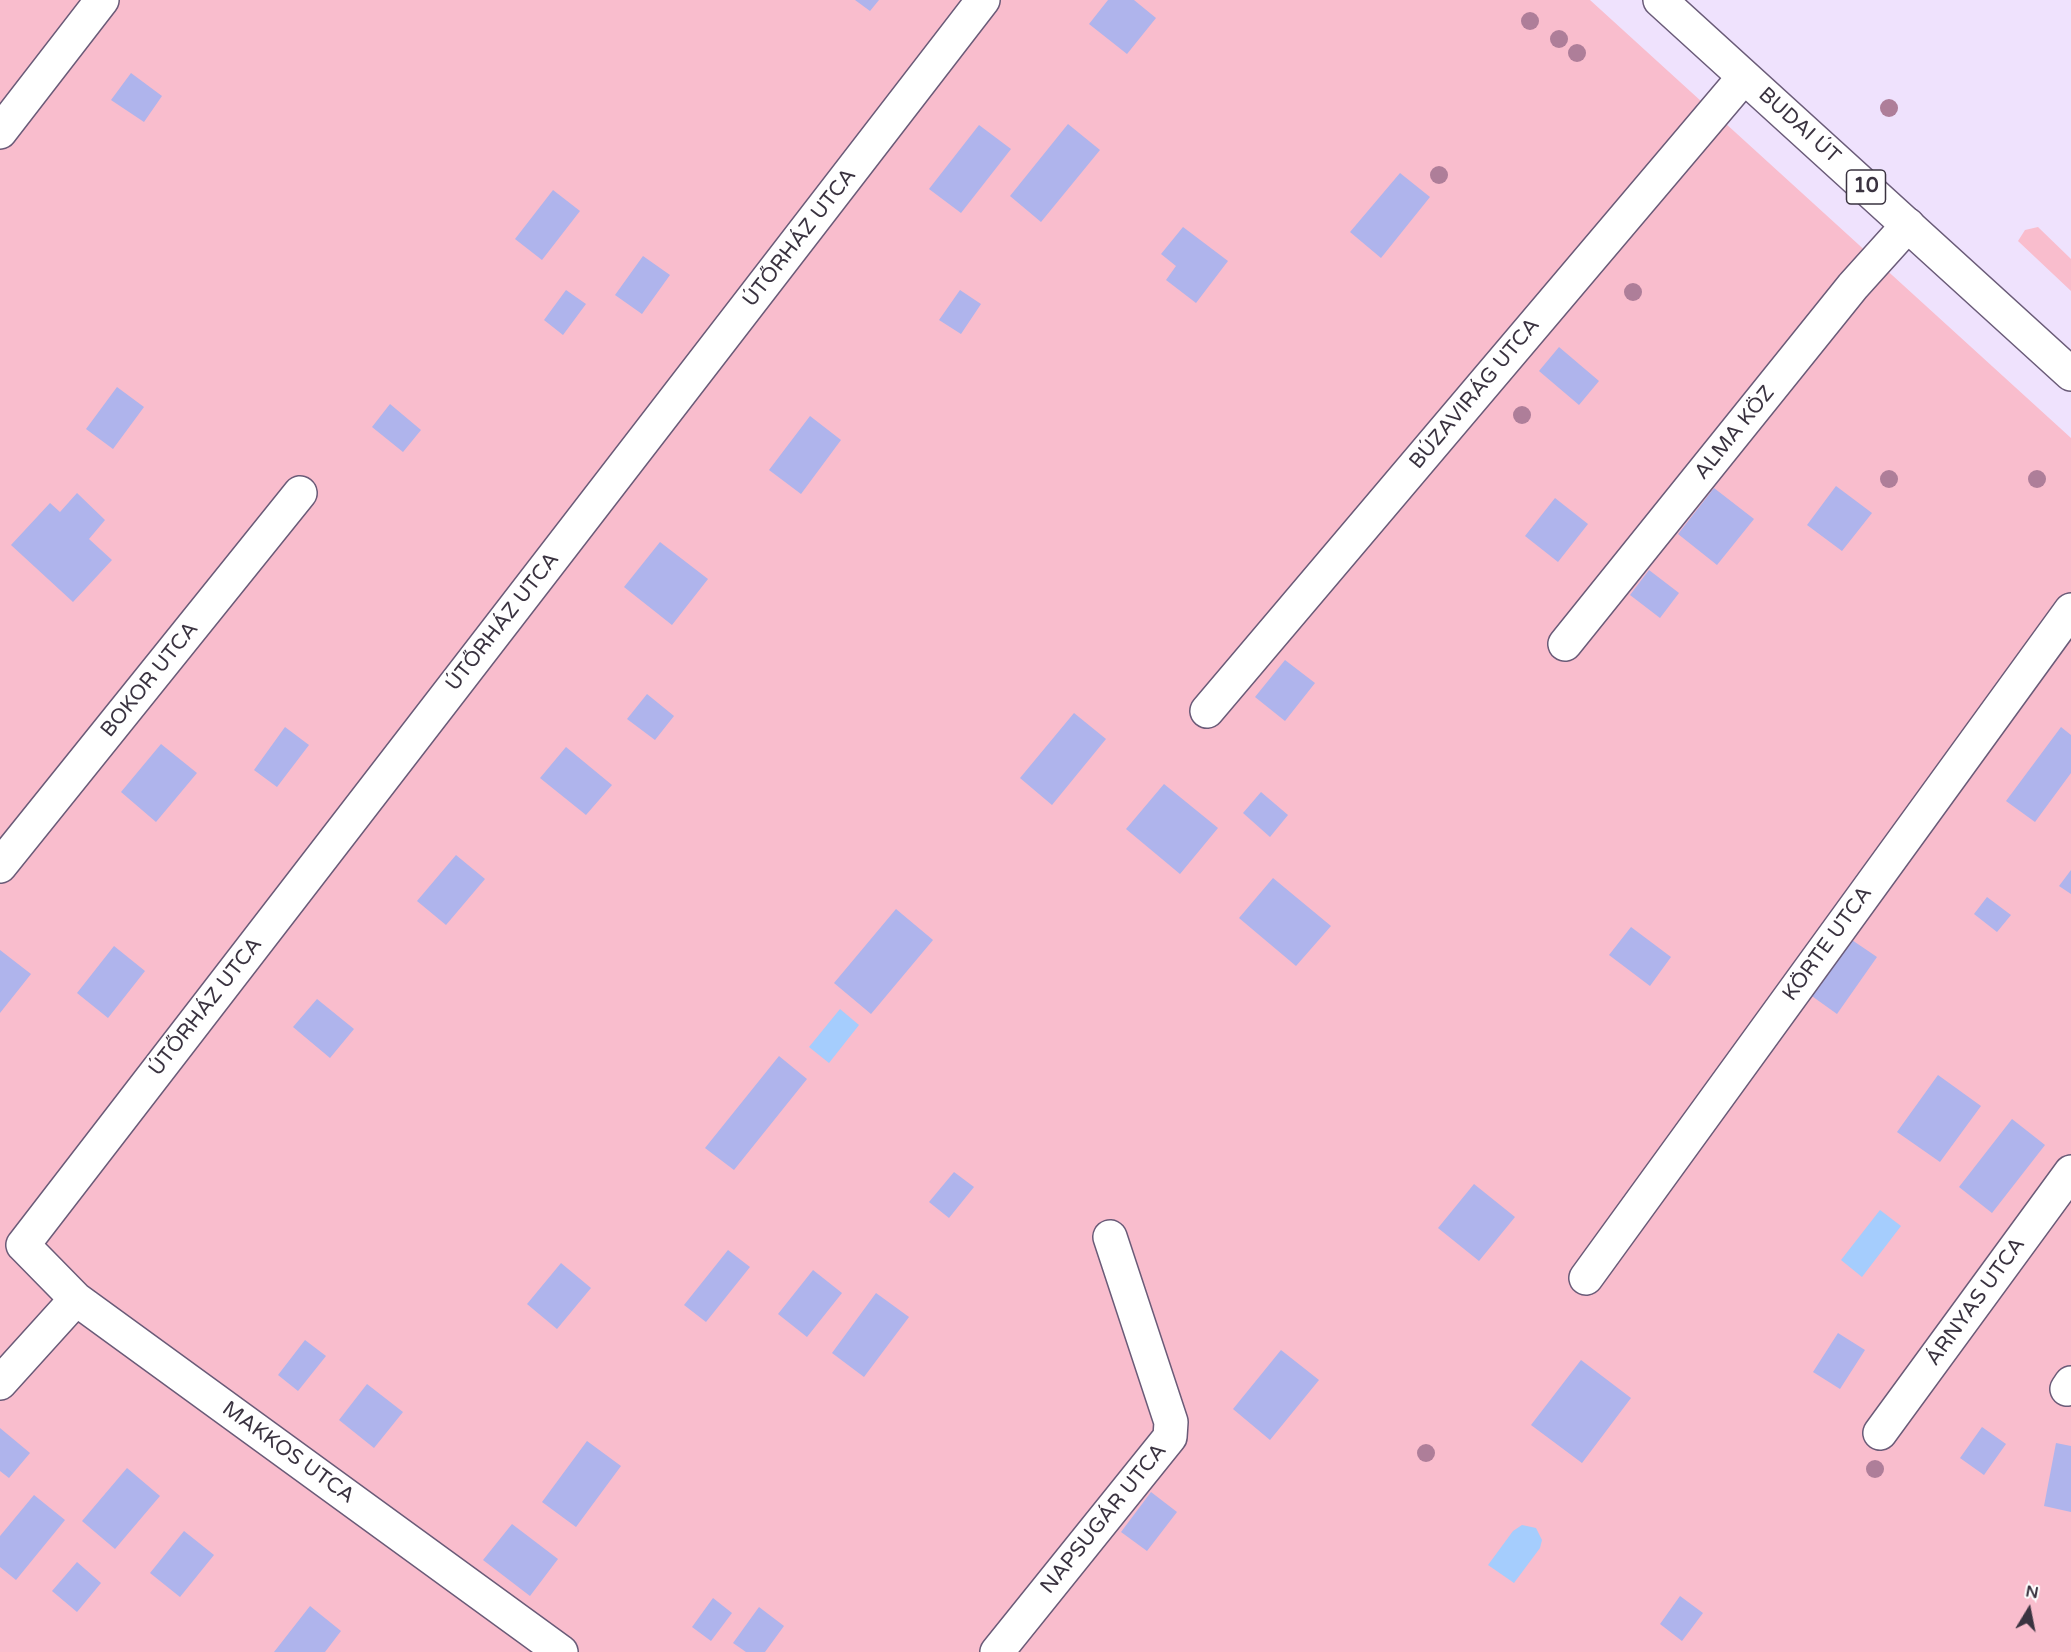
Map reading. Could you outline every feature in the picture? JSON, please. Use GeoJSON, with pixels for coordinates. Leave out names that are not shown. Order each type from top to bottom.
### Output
{"type":"FeatureCollection","features":[{"type":"Feature","properties":{"kind":"street"},"geometry":{"type":"LineString","coordinates":[[0,132],[102,0]]}},
{"type":"Feature","properties":{"kind":"street","name":"ÚTŐRHÁZ UTCA"},"geometry":{"type":"LineString","coordinates":[[11,1245],[983,0]]}},
{"type":"Feature","properties":{"kind":"street","name":"BUDAI ÚT"},"geometry":{"type":"LineString","coordinates":[[1660,0],[2071,374]]}},
{"type":"Feature","properties":{"kind":"street","name":"BÚZAVIRÁG UTCA"},"geometry":{"type":"LineString","coordinates":[[1207,711],[1744,77]]}},
{"type":"Feature","properties":{"kind":"street","name":"ALMA KÖZ"},"geometry":{"type":"LineString","coordinates":[[1565,644],[1852,286],[1908,225]]}},
{"type":"Feature","properties":{"kind":"street","name":"BOKOR UTCA"},"geometry":{"type":"LineString","coordinates":[[0,866],[300,493]]}},
{"type":"Feature","properties":{"kind":"street","name":"KÖRTE UTCA"},"geometry":{"type":"LineString","coordinates":[[1586,1278],[2071,610]]}},
{"type":"Feature","properties":{"kind":"street","name":"ÁRNYAS UTCA"},"geometry":{"type":"LineString","coordinates":[[1880,1433],[2071,1172]]}},
{"type":"Feature","properties":{"kind":"street","name":"NAPSUGÁR UTCA"},"geometry":{"type":"LineString","coordinates":[[997,1652],[1170,1437],[1171,1422],[1110,1237]]}},
{"type":"Feature","properties":{"kind":"street","name":"MAKKOS UTCA"},"geometry":{"type":"LineString","coordinates":[[11,1245],[76,1299],[561,1652]]}},
{"type":"Feature","properties":{"kind":"street"},"geometry":{"type":"LineString","coordinates":[[0,1383],[76,1299]]}},
{"type":"Feature","properties":{"kind":"shaded area"},"geometry":{"type":"Polygon","coordinates":[[[0,0],[1590,0],[2071,438],[2071,1652],[0,1652],[0,0]]]}},
{"type":"Feature","properties":{"kind":"shaded area"},"geometry":{"type":"Polygon","coordinates":[[[2038,227],[2071,259],[2071,291],[2018,241],[2025,230],[2038,227]]]}},
{"type":"Feature","properties":{"kind":"water"},"geometry":{"type":"Polygon","coordinates":[[[840,1009],[859,1025],[829,1063],[809,1047],[840,1009]]]}},
{"type":"Feature","properties":{"kind":"water"},"geometry":{"type":"Polygon","coordinates":[[[1880,1210],[1901,1226],[1862,1277],[1841,1260],[1880,1210]]]}},
{"type":"Feature","properties":{"kind":"water"},"geometry":{"type":"Polygon","coordinates":[[[1522,1525],[1536,1528],[1542,1540],[1540,1548],[1514,1583],[1488,1565],[1513,1531],[1522,1525]]]}},
{"type":"Feature","properties":{"kind":"building"},"geometry":{"type":"Polygon","coordinates":[[[855,0],[879,0],[870,11],[855,0]]]}},
{"type":"Feature","properties":{"kind":"building"},"geometry":{"type":"Polygon","coordinates":[[[1108,0],[1134,0],[1156,18],[1127,54],[1089,24],[1108,0]]]}},
{"type":"Feature","properties":{"kind":"building"},"geometry":{"type":"Polygon","coordinates":[[[131,73],[162,96],[144,122],[111,100],[131,73]]]}},
{"type":"Feature","properties":{"kind":"building"},"geometry":{"type":"Polygon","coordinates":[[[1068,124],[1100,150],[1041,222],[1010,196],[1068,124]]]}},
{"type":"Feature","properties":{"kind":"building"},"geometry":{"type":"Polygon","coordinates":[[[979,125],[1011,149],[961,213],[929,189],[979,125]]]}},
{"type":"Feature","properties":{"kind":"building"},"geometry":{"type":"Polygon","coordinates":[[[1400,173],[1430,197],[1381,258],[1350,232],[1400,173]]]}},
{"type":"Feature","properties":{"kind":"building"},"geometry":{"type":"Polygon","coordinates":[[[553,190],[580,211],[542,260],[515,239],[553,190]]]}},
{"type":"Feature","properties":{"kind":"building"},"geometry":{"type":"Polygon","coordinates":[[[1183,227],[1228,261],[1196,303],[1166,280],[1176,266],[1161,254],[1183,227]]]}},
{"type":"Feature","properties":{"kind":"building"},"geometry":{"type":"Polygon","coordinates":[[[643,256],[670,275],[642,314],[615,295],[643,256]]]}},
{"type":"Feature","properties":{"kind":"building"},"geometry":{"type":"Polygon","coordinates":[[[566,290],[586,304],[563,335],[544,320],[566,290]]]}},
{"type":"Feature","properties":{"kind":"building"},"geometry":{"type":"Polygon","coordinates":[[[960,290],[981,304],[961,334],[939,320],[960,290]]]}},
{"type":"Feature","properties":{"kind":"building"},"geometry":{"type":"Polygon","coordinates":[[[1559,347],[1599,381],[1579,405],[1539,371],[1559,347]]]}},
{"type":"Feature","properties":{"kind":"building"},"geometry":{"type":"Polygon","coordinates":[[[117,387],[144,407],[113,449],[86,429],[117,387]]]}},
{"type":"Feature","properties":{"kind":"building"},"geometry":{"type":"Polygon","coordinates":[[[390,404],[421,430],[403,452],[372,427],[390,404]]]}},
{"type":"Feature","properties":{"kind":"building"},"geometry":{"type":"Polygon","coordinates":[[[810,416],[841,440],[801,494],[769,470],[810,416]]]}},
{"type":"Feature","properties":{"kind":"building"},"geometry":{"type":"Polygon","coordinates":[[[1836,486],[1872,513],[1842,551],[1807,525],[1836,486]]]}},
{"type":"Feature","properties":{"kind":"building"},"geometry":{"type":"Polygon","coordinates":[[[1714,488],[1754,519],[1717,565],[1678,534],[1714,488]]]}},
{"type":"Feature","properties":{"kind":"building"},"geometry":{"type":"Polygon","coordinates":[[[77,493],[105,520],[89,539],[112,560],[73,602],[11,545],[50,503],[60,512],[77,493]]]}},
{"type":"Feature","properties":{"kind":"building"},"geometry":{"type":"Polygon","coordinates":[[[1555,498],[1588,524],[1558,562],[1525,536],[1555,498]]]}},
{"type":"Feature","properties":{"kind":"building"},"geometry":{"type":"Polygon","coordinates":[[[660,542],[708,579],[672,625],[624,587],[660,542]]]}},
{"type":"Feature","properties":{"kind":"building"},"geometry":{"type":"Polygon","coordinates":[[[1649,570],[1679,593],[1660,618],[1630,595],[1649,570]]]}},
{"type":"Feature","properties":{"kind":"building"},"geometry":{"type":"Polygon","coordinates":[[[1285,660],[1315,683],[1285,721],[1255,697],[1285,660]]]}},
{"type":"Feature","properties":{"kind":"building"},"geometry":{"type":"Polygon","coordinates":[[[647,694],[674,716],[655,740],[627,719],[647,694]]]}},
{"type":"Feature","properties":{"kind":"building"},"geometry":{"type":"Polygon","coordinates":[[[1074,713],[1106,739],[1052,805],[1020,778],[1074,713]]]}},
{"type":"Feature","properties":{"kind":"building"},"geometry":{"type":"Polygon","coordinates":[[[285,727],[309,745],[277,787],[254,770],[285,727]]]}},
{"type":"Feature","properties":{"kind":"building"},"geometry":{"type":"Polygon","coordinates":[[[2061,727],[2071,735],[2071,773],[2035,822],[2006,801],[2061,727]]]}},
{"type":"Feature","properties":{"kind":"building"},"geometry":{"type":"Polygon","coordinates":[[[161,744],[197,773],[156,822],[121,792],[161,744]]]}},
{"type":"Feature","properties":{"kind":"building"},"geometry":{"type":"Polygon","coordinates":[[[566,747],[612,785],[586,815],[540,778],[566,747]]]}},
{"type":"Feature","properties":{"kind":"building"},"geometry":{"type":"Polygon","coordinates":[[[1164,784],[1218,828],[1180,874],[1126,829],[1164,784]]]}},
{"type":"Feature","properties":{"kind":"building"},"geometry":{"type":"Polygon","coordinates":[[[1261,792],[1288,815],[1270,837],[1243,813],[1261,792]]]}},
{"type":"Feature","properties":{"kind":"building"},"geometry":{"type":"Polygon","coordinates":[[[456,855],[485,879],[446,925],[417,901],[456,855]]]}},
{"type":"Feature","properties":{"kind":"building"},"geometry":{"type":"Polygon","coordinates":[[[2071,870],[2071,894],[2059,886],[2071,870]]]}},
{"type":"Feature","properties":{"kind":"building"},"geometry":{"type":"Polygon","coordinates":[[[1273,878],[1331,926],[1296,966],[1239,918],[1273,878]]]}},
{"type":"Feature","properties":{"kind":"building"},"geometry":{"type":"Polygon","coordinates":[[[1987,897],[2011,915],[1997,932],[1974,914],[1987,897]]]}},
{"type":"Feature","properties":{"kind":"building"},"geometry":{"type":"Polygon","coordinates":[[[896,909],[933,940],[871,1014],[834,983],[896,909]]]}},
{"type":"Feature","properties":{"kind":"building"},"geometry":{"type":"Polygon","coordinates":[[[1631,927],[1671,957],[1650,986],[1609,955],[1631,927]]]}},
{"type":"Feature","properties":{"kind":"building"},"geometry":{"type":"Polygon","coordinates":[[[1849,938],[1877,957],[1837,1014],[1809,994],[1849,938]]]}},
{"type":"Feature","properties":{"kind":"building"},"geometry":{"type":"Polygon","coordinates":[[[114,946],[145,971],[108,1018],[77,993],[114,946]]]}},
{"type":"Feature","properties":{"kind":"building"},"geometry":{"type":"Polygon","coordinates":[[[0,950],[31,974],[0,1013],[0,950]]]}},
{"type":"Feature","properties":{"kind":"building"},"geometry":{"type":"Polygon","coordinates":[[[317,999],[354,1029],[330,1058],[293,1027],[317,999]]]}},
{"type":"Feature","properties":{"kind":"building"},"geometry":{"type":"Polygon","coordinates":[[[779,1056],[807,1079],[734,1170],[705,1148],[779,1056]]]}},
{"type":"Feature","properties":{"kind":"building"},"geometry":{"type":"Polygon","coordinates":[[[1938,1075],[1981,1106],[1940,1162],[1897,1132],[1938,1075]]]}},
{"type":"Feature","properties":{"kind":"building"},"geometry":{"type":"Polygon","coordinates":[[[2012,1119],[2045,1145],[1992,1213],[1959,1187],[2012,1119]]]}},
{"type":"Feature","properties":{"kind":"building"},"geometry":{"type":"Polygon","coordinates":[[[954,1172],[974,1187],[949,1218],[929,1202],[954,1172]]]}},
{"type":"Feature","properties":{"kind":"building"},"geometry":{"type":"Polygon","coordinates":[[[1474,1184],[1515,1217],[1479,1261],[1438,1228],[1474,1184]]]}},
{"type":"Feature","properties":{"kind":"building"},"geometry":{"type":"Polygon","coordinates":[[[728,1250],[750,1267],[706,1322],[684,1305],[728,1250]]]}},
{"type":"Feature","properties":{"kind":"building"},"geometry":{"type":"Polygon","coordinates":[[[561,1263],[591,1288],[557,1329],[527,1304],[561,1263]]]}},
{"type":"Feature","properties":{"kind":"building"},"geometry":{"type":"Polygon","coordinates":[[[813,1270],[842,1293],[807,1337],[778,1314],[813,1270]]]}},
{"type":"Feature","properties":{"kind":"building"},"geometry":{"type":"Polygon","coordinates":[[[876,1293],[909,1317],[864,1377],[832,1353],[876,1293]]]}},
{"type":"Feature","properties":{"kind":"building"},"geometry":{"type":"Polygon","coordinates":[[[1838,1333],[1865,1350],[1840,1389],[1813,1372],[1838,1333]]]}},
{"type":"Feature","properties":{"kind":"building"},"geometry":{"type":"Polygon","coordinates":[[[305,1340],[326,1356],[298,1391],[278,1375],[305,1340]]]}},
{"type":"Feature","properties":{"kind":"building"},"geometry":{"type":"Polygon","coordinates":[[[1281,1350],[1319,1380],[1270,1440],[1233,1409],[1281,1350]]]}},
{"type":"Feature","properties":{"kind":"building"},"geometry":{"type":"Polygon","coordinates":[[[1581,1360],[1631,1398],[1582,1463],[1531,1425],[1581,1360]]]}},
{"type":"Feature","properties":{"kind":"building"},"geometry":{"type":"Polygon","coordinates":[[[367,1384],[403,1412],[374,1448],[339,1420],[367,1384]]]}},
{"type":"Feature","properties":{"kind":"building"},"geometry":{"type":"Polygon","coordinates":[[[1982,1427],[2006,1444],[1984,1475],[1960,1458],[1982,1427]]]}},
{"type":"Feature","properties":{"kind":"building"},"geometry":{"type":"Polygon","coordinates":[[[0,1428],[30,1453],[9,1478],[0,1471],[0,1428]]]}},
{"type":"Feature","properties":{"kind":"building"},"geometry":{"type":"Polygon","coordinates":[[[587,1441],[621,1466],[576,1527],[542,1502],[587,1441]]]}},
{"type":"Feature","properties":{"kind":"building"},"geometry":{"type":"Polygon","coordinates":[[[2056,1443],[2071,1446],[2071,1512],[2044,1506],[2056,1443]]]}},
{"type":"Feature","properties":{"kind":"building"},"geometry":{"type":"Polygon","coordinates":[[[127,1468],[160,1496],[115,1549],[82,1521],[127,1468]]]}},
{"type":"Feature","properties":{"kind":"building"},"geometry":{"type":"Polygon","coordinates":[[[1151,1492],[1177,1512],[1147,1551],[1121,1532],[1151,1492]]]}},
{"type":"Feature","properties":{"kind":"building"},"geometry":{"type":"Polygon","coordinates":[[[34,1495],[65,1520],[16,1580],[0,1567],[0,1536],[34,1495]]]}},
{"type":"Feature","properties":{"kind":"building"},"geometry":{"type":"Polygon","coordinates":[[[512,1524],[558,1559],[530,1596],[483,1560],[512,1524]]]}},
{"type":"Feature","properties":{"kind":"building"},"geometry":{"type":"Polygon","coordinates":[[[184,1531],[214,1555],[180,1597],[150,1573],[184,1531]]]}},
{"type":"Feature","properties":{"kind":"building"},"geometry":{"type":"Polygon","coordinates":[[[77,1562],[101,1583],[77,1612],[52,1591],[77,1562]]]}},
{"type":"Feature","properties":{"kind":"building"},"geometry":{"type":"Polygon","coordinates":[[[1680,1596],[1703,1613],[1682,1641],[1660,1624],[1680,1596]]]}},
{"type":"Feature","properties":{"kind":"building"},"geometry":{"type":"Polygon","coordinates":[[[713,1598],[732,1613],[711,1641],[692,1627],[713,1598]]]}},
{"type":"Feature","properties":{"kind":"building"},"geometry":{"type":"Polygon","coordinates":[[[310,1606],[341,1631],[325,1652],[274,1652],[310,1606]]]}},
{"type":"Feature","properties":{"kind":"building"},"geometry":{"type":"Polygon","coordinates":[[[759,1607],[784,1626],[765,1652],[746,1652],[733,1643],[759,1607]]]}}]}
